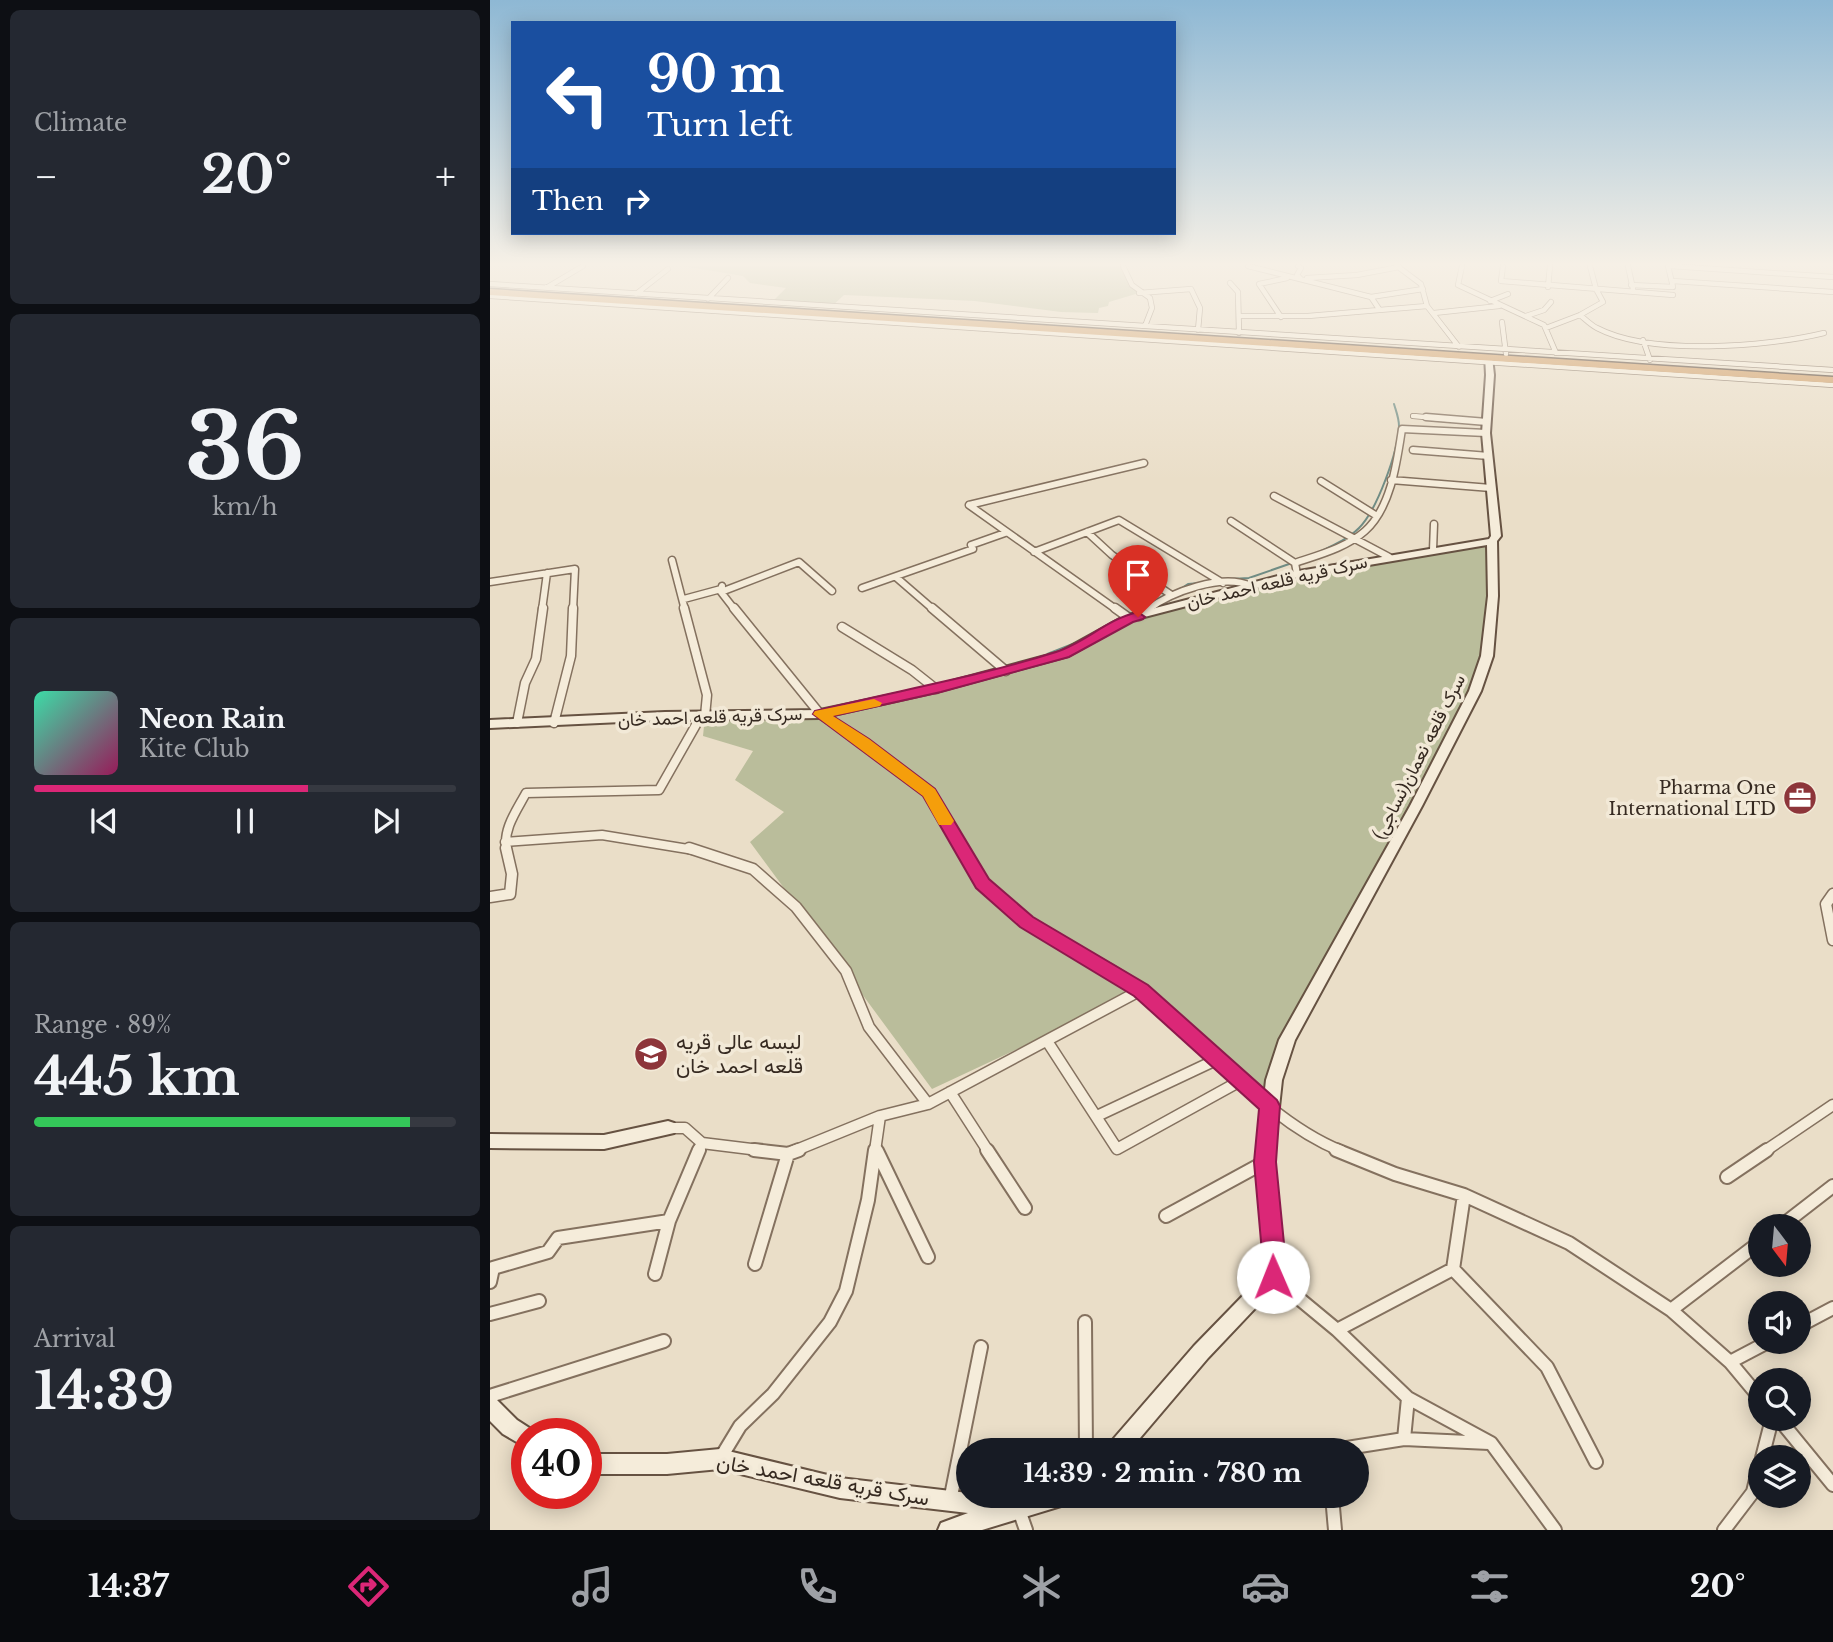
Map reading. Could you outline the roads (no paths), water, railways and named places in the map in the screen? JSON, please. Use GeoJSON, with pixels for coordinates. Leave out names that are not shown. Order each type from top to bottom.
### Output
{"type":"FeatureCollection","features":[{"type":"Feature","properties":{"kind":"highway"},"geometry":{"type":"LineString","coordinates":[[1231,337],[1506,352],[1833,380]]}},
{"type":"Feature","properties":{"kind":"highway"},"geometry":{"type":"LineString","coordinates":[[1260,337],[1452,351],[1488,359],[1795,375]]}},
{"type":"Feature","properties":{"kind":"street"},"geometry":{"type":"LineString","coordinates":[[1176,337],[1488,359]]}},
{"type":"Feature","properties":{"kind":"street"},"geometry":{"type":"LineString","coordinates":[[1294,337],[1376,344]]}},
{"type":"Feature","properties":{"kind":"street"},"geometry":{"type":"LineString","coordinates":[[1446,337],[1452,351]]}},
{"type":"Feature","properties":{"kind":"street"},"geometry":{"type":"LineString","coordinates":[[1504,337],[1506,352],[1650,360],[1795,375],[1833,370]]}},
{"type":"Feature","properties":{"kind":"street"},"geometry":{"type":"LineString","coordinates":[[1550,337],[1556,353]]}},
{"type":"Feature","properties":{"kind":"street"},"geometry":{"type":"LineString","coordinates":[[1632,337],[1729,346],[1809,337]]}},
{"type":"Feature","properties":{"kind":"street"},"geometry":{"type":"LineString","coordinates":[[1643,340],[1650,360]]}},
{"type":"Feature","properties":{"kind":"street","name":"سرک قلعه نعمان(نساجی)"},"geometry":{"type":"LineString","coordinates":[[1270,1106],[1274,1080],[1287,1040],[1416,806],[1475,691],[1487,656],[1493,596],[1492,541],[1496,537],[1486,433],[1488,359]]}},
{"type":"Feature","properties":{"kind":"street"},"geometry":{"type":"LineString","coordinates":[[1413,416],[1487,422]]}},
{"type":"Feature","properties":{"kind":"street"},"geometry":{"type":"LineString","coordinates":[[1231,521],[1296,569],[1367,530],[1377,516],[1391,480],[1402,429],[1486,433]]}},
{"type":"Feature","properties":{"kind":"street"},"geometry":{"type":"LineString","coordinates":[[1413,450],[1489,456]]}},
{"type":"Feature","properties":{"kind":"street"},"geometry":{"type":"LineString","coordinates":[[1144,463],[969,505],[1006,533],[1133,617],[1170,594],[1189,586],[1242,581],[1251,586]]}},
{"type":"Feature","properties":{"kind":"street"},"geometry":{"type":"LineString","coordinates":[[1391,480],[1491,488]]}},
{"type":"Feature","properties":{"kind":"street"},"geometry":{"type":"LineString","coordinates":[[1321,481],[1377,516]]}},
{"type":"Feature","properties":{"kind":"street"},"geometry":{"type":"LineString","coordinates":[[1274,496],[1388,557]]}},
{"type":"Feature","properties":{"kind":"street"},"geometry":{"type":"LineString","coordinates":[[1034,552],[1118,520],[1223,583]]}},
{"type":"Feature","properties":{"kind":"street"},"geometry":{"type":"LineString","coordinates":[[1433,550],[1434,524]]}},
{"type":"Feature","properties":{"kind":"street"},"geometry":{"type":"LineString","coordinates":[[1087,532],[1112,555],[1170,594]]}},
{"type":"Feature","properties":{"kind":"street"},"geometry":{"type":"LineString","coordinates":[[862,588],[897,578],[973,549],[971,545],[1006,533]]}},
{"type":"Feature","properties":{"kind":"street","name":"سرک قریه قلعه احمد خان"},"geometry":{"type":"LineString","coordinates":[[490,724],[666,716],[820,714],[936,689],[1064,654],[1133,617],[1251,586],[1296,569],[1492,541]]}},
{"type":"Feature","properties":{"kind":"street"},"geometry":{"type":"LineString","coordinates":[[490,897],[510,894],[512,874],[505,842],[509,826],[526,793],[659,790],[703,716],[708,695],[672,560]]}},
{"type":"Feature","properties":{"kind":"street"},"geometry":{"type":"LineString","coordinates":[[684,599],[799,562],[832,591]]}},
{"type":"Feature","properties":{"kind":"street"},"geometry":{"type":"LineString","coordinates":[[490,582],[575,569],[571,656],[554,723]]}},
{"type":"Feature","properties":{"kind":"street"},"geometry":{"type":"LineString","coordinates":[[517,723],[525,683],[536,659],[547,573]]}},
{"type":"Feature","properties":{"kind":"street"},"geometry":{"type":"LineString","coordinates":[[897,578],[1006,671]]}},
{"type":"Feature","properties":{"kind":"street"},"geometry":{"type":"LineString","coordinates":[[721,589],[820,714],[864,742],[929,793],[983,884],[1026,922],[1141,990],[1270,1106],[1323,1144],[1395,1174],[1464,1195],[1569,1243],[1671,1310],[1730,1362],[1748,1384]]}},
{"type":"Feature","properties":{"kind":"street"},"geometry":{"type":"LineString","coordinates":[[842,627],[912,670],[936,689]]}},
{"type":"Feature","properties":{"kind":"street"},"geometry":{"type":"LineString","coordinates":[[505,842],[602,835],[685,847],[753,869],[796,907],[846,971],[869,1027],[928,1104]]}},
{"type":"Feature","properties":{"kind":"street"},"geometry":{"type":"LineString","coordinates":[[1832,897],[1826,904],[1833,939]]}},
{"type":"Feature","properties":{"kind":"street"},"geometry":{"type":"LineString","coordinates":[[490,1142],[604,1142],[668,1128],[685,1128],[702,1143],[788,1153],[880,1116],[928,1104],[1141,990]]}},
{"type":"Feature","properties":{"kind":"street"},"geometry":{"type":"LineString","coordinates":[[1047,1041],[1117,1149],[1241,1080]]}},
{"type":"Feature","properties":{"kind":"street"},"geometry":{"type":"LineString","coordinates":[[1097,1116],[1218,1059]]}},
{"type":"Feature","properties":{"kind":"street"},"geometry":{"type":"LineString","coordinates":[[950,1092],[1025,1208]]}},
{"type":"Feature","properties":{"kind":"street"},"geometry":{"type":"LineString","coordinates":[[1727,1177],[1833,1105]]}},
{"type":"Feature","properties":{"kind":"street"},"geometry":{"type":"LineString","coordinates":[[1127,1438],[1201,1352],[1273,1277],[1275,1264],[1265,1162],[1270,1106]]}},
{"type":"Feature","properties":{"kind":"street"},"geometry":{"type":"LineString","coordinates":[[720,1459],[740,1426],[773,1394],[808,1352],[830,1322],[846,1291],[858,1252],[877,1151],[880,1116]]}},
{"type":"Feature","properties":{"kind":"street"},"geometry":{"type":"LineString","coordinates":[[655,1274],[670,1221],[702,1143]]}},
{"type":"Feature","properties":{"kind":"street"},"geometry":{"type":"LineString","coordinates":[[877,1151],[928,1257]]}},
{"type":"Feature","properties":{"kind":"street"},"geometry":{"type":"LineString","coordinates":[[755,1264],[788,1153]]}},
{"type":"Feature","properties":{"kind":"street"},"geometry":{"type":"LineString","coordinates":[[1166,1216],[1265,1162]]}},
{"type":"Feature","properties":{"kind":"street"},"geometry":{"type":"LineString","coordinates":[[1797,1214],[1833,1186]]}},
{"type":"Feature","properties":{"kind":"street"},"geometry":{"type":"LineString","coordinates":[[1453,1269],[1464,1195]]}},
{"type":"Feature","properties":{"kind":"street"},"geometry":{"type":"LineString","coordinates":[[490,1282],[493,1268],[551,1250],[558,1238],[670,1221]]}},
{"type":"Feature","properties":{"kind":"street"},"geometry":{"type":"LineString","coordinates":[[1671,1310],[1748,1251]]}},
{"type":"Feature","properties":{"kind":"street"},"geometry":{"type":"LineString","coordinates":[[1337,1330],[1453,1269]]}},
{"type":"Feature","properties":{"kind":"street"},"geometry":{"type":"LineString","coordinates":[[1453,1269],[1547,1367],[1596,1462]]}},
{"type":"Feature","properties":{"kind":"street"},"geometry":{"type":"LineString","coordinates":[[1273,1277],[1337,1330],[1408,1398],[1491,1443],[1555,1530]]}},
{"type":"Feature","properties":{"kind":"street"},"geometry":{"type":"LineString","coordinates":[[490,1314],[539,1301]]}},
{"type":"Feature","properties":{"kind":"street"},"geometry":{"type":"LineString","coordinates":[[1811,1320],[1833,1308]]}},
{"type":"Feature","properties":{"kind":"street"},"geometry":{"type":"LineString","coordinates":[[1085,1322],[1086,1438]]}},
{"type":"Feature","properties":{"kind":"street"},"geometry":{"type":"LineString","coordinates":[[490,1396],[664,1341]]}},
{"type":"Feature","properties":{"kind":"street"},"geometry":{"type":"LineString","coordinates":[[950,1501],[981,1347]]}},
{"type":"Feature","properties":{"kind":"street"},"geometry":{"type":"LineString","coordinates":[[1730,1362],[1748,1353]]}},
{"type":"Feature","properties":{"kind":"street"},"geometry":{"type":"LineString","coordinates":[[1404,1439],[1408,1398]]}},
{"type":"Feature","properties":{"kind":"street"},"geometry":{"type":"LineString","coordinates":[[490,1407],[511,1428]]}},
{"type":"Feature","properties":{"kind":"street"},"geometry":{"type":"LineString","coordinates":[[1789,1431],[1833,1485]]}},
{"type":"Feature","properties":{"kind":"street"},"geometry":{"type":"LineString","coordinates":[[1369,1445],[1404,1439],[1491,1443]]}},
{"type":"Feature","properties":{"kind":"street","name":"سرک قریه قلعه احمد خان"},"geometry":{"type":"LineString","coordinates":[[602,1464],[667,1464],[720,1459],[840,1488],[956,1502]]}},
{"type":"Feature","properties":{"kind":"street"},"geometry":{"type":"LineString","coordinates":[[1724,1530],[1748,1499]]}},
{"type":"Feature","properties":{"kind":"street"},"geometry":{"type":"LineString","coordinates":[[1018,1508],[1026,1530]]}},
{"type":"Feature","properties":{"kind":"street","name":"سرک قریه قلعه احمد خان"},"geometry":{"type":"LineString","coordinates":[[948,1530],[1018,1508]]}},
{"type":"Feature","properties":{"kind":"street"},"geometry":{"type":"LineString","coordinates":[[1333,1508],[1335,1530]]}},
{"type":"Feature","properties":{"kind":"waterway"},"geometry":{"type":"LineString","coordinates":[[1321,551],[1355,532],[1373,508],[1398,437],[1399,423],[1394,404]]}},
{"type":"Feature","properties":{"kind":"waterway"},"geometry":{"type":"LineString","coordinates":[[1231,579],[1249,578],[1292,563]]}},
{"type":"Feature","properties":{"kind":"waterway"},"geometry":{"type":"LineString","coordinates":[[1177,591],[1188,584],[1200,583]]}},
{"type":"Feature","properties":{"kind":"waterway"},"geometry":{"type":"LineString","coordinates":[[1048,654],[1076,643]]}},
{"type":"Feature","properties":{"kind":"place","name":"Pharma One International LTD"},"geometry":{"type":"Point","coordinates":[1800,798]}},
{"type":"Feature","properties":{"kind":"place","name":"لیسه عالی قریه قلعه احمد خان"},"geometry":{"type":"Point","coordinates":[651,1054]}}]}
